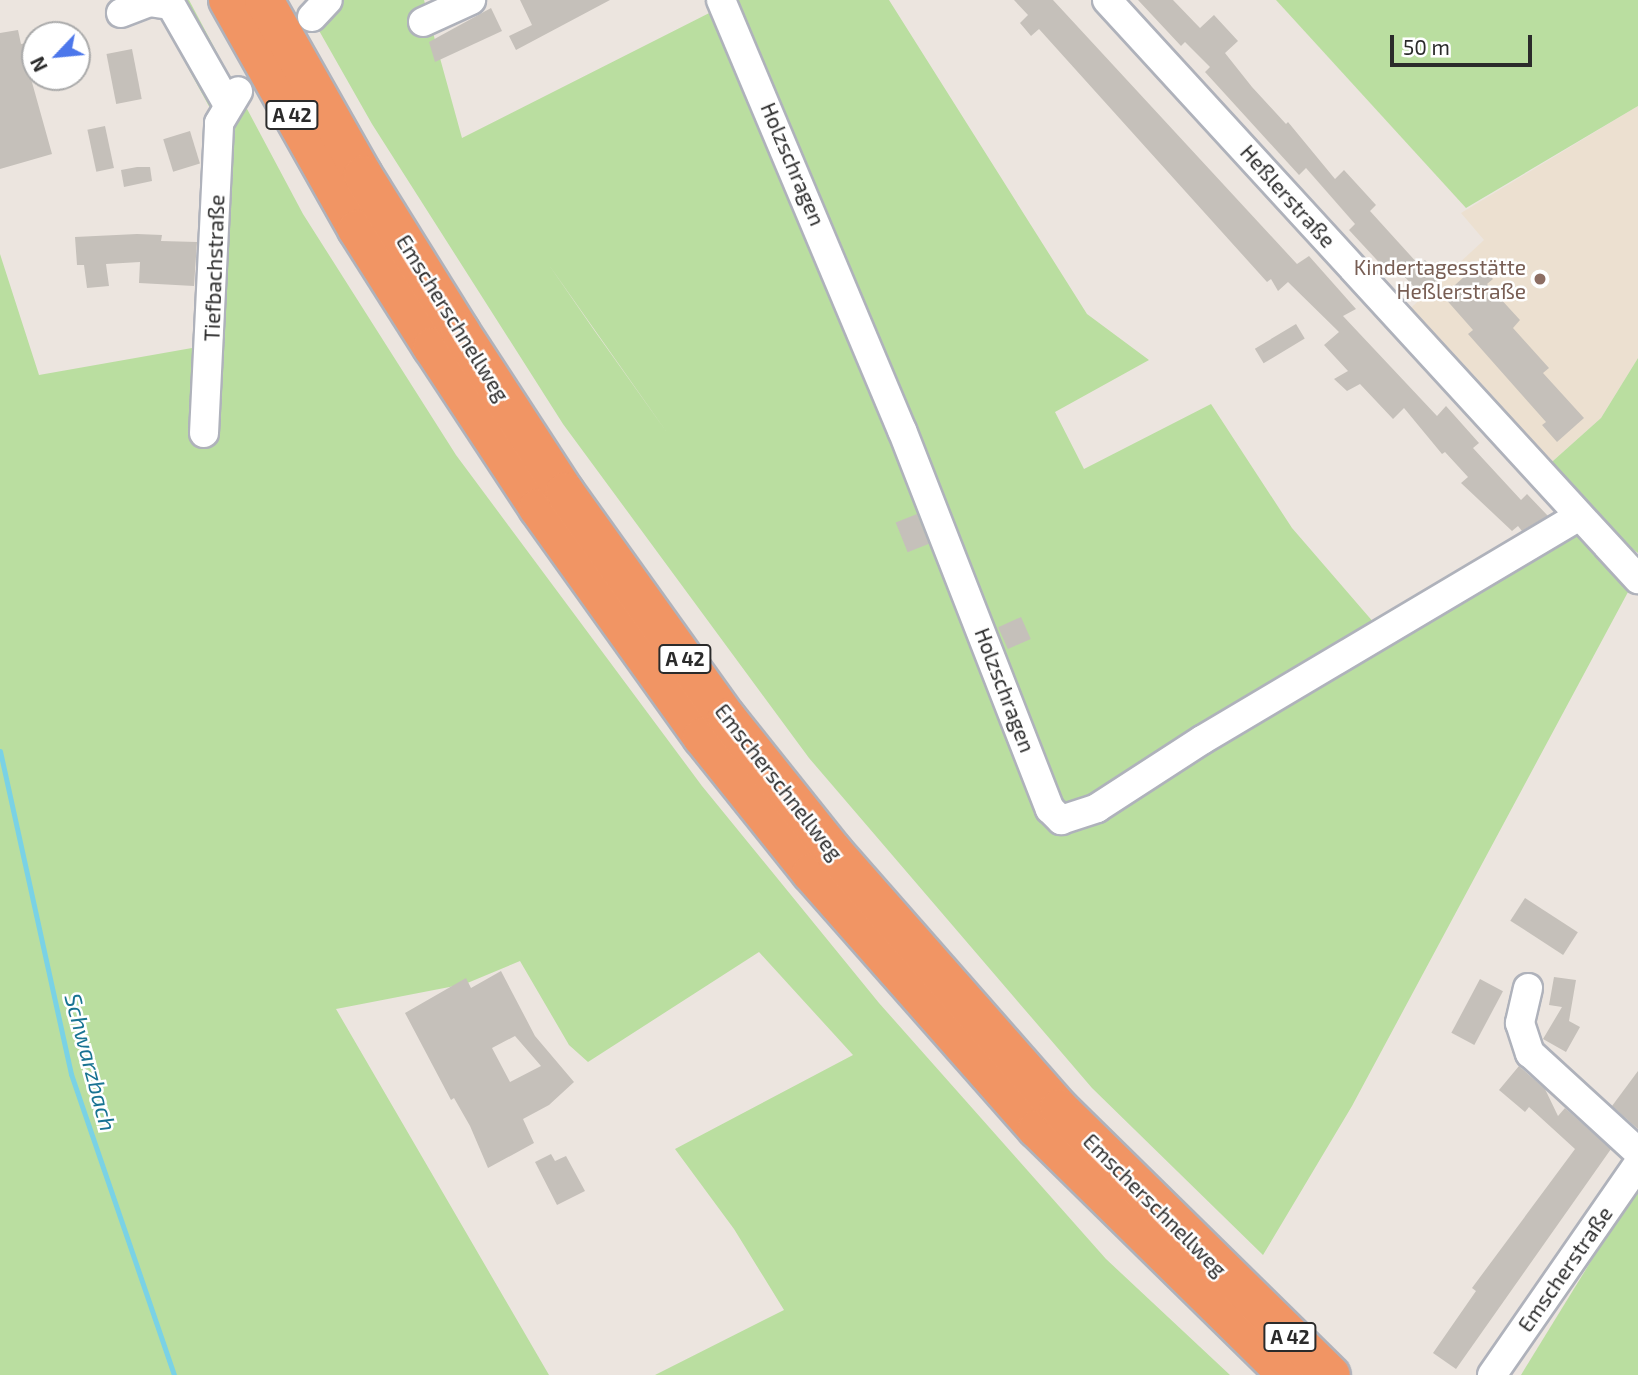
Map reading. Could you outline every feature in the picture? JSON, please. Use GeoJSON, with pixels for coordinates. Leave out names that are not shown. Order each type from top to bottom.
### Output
{"type":"FeatureCollection","features":[{"type":"Feature","properties":{"kind":"highway","name":"Emscherschnellweg"},"geometry":{"type":"LineString","coordinates":[[229,0],[357,229],[432,347],[538,508],[702,737],[811,873],[1037,1129],[1192,1264],[1241,1312],[1331,1375]]}},
{"type":"Feature","properties":{"kind":"highway","name":"Emscherschnellweg"},"geometry":{"type":"LineString","coordinates":[[264,0],[363,175],[460,331],[565,492],[727,718],[834,852],[1192,1264]]}},
{"type":"Feature","properties":{"kind":"highway","name":"Emscherschnellweg"},"geometry":{"type":"LineString","coordinates":[[1241,1312],[1287,1375]]}},
{"type":"Feature","properties":{"kind":"street"},"geometry":{"type":"LineString","coordinates":[[423,22],[471,0]]}},
{"type":"Feature","properties":{"kind":"street","name":"Holzschragen"},"geometry":{"type":"LineString","coordinates":[[721,0],[897,418],[1050,809],[1060,820],[1097,808],[1310,675],[1581,517]]}},
{"type":"Feature","properties":{"kind":"street","name":"Heßlerstraße"},"geometry":{"type":"LineString","coordinates":[[1107,0],[1634,575]]}},
{"type":"Feature","properties":{"kind":"street","name":"Tiefbachstraße"},"geometry":{"type":"LineString","coordinates":[[121,13],[149,2],[171,5],[233,98],[219,123],[204,433]]}},
{"type":"Feature","properties":{"kind":"street"},"geometry":{"type":"LineString","coordinates":[[1528,988],[1520,1023],[1530,1053],[1638,1152]]}},
{"type":"Feature","properties":{"kind":"street","name":"Emscherstraße"},"geometry":{"type":"LineString","coordinates":[[1492,1375],[1638,1164]]}},
{"type":"Feature","properties":{"kind":"shaded area","name":"Kindertagesstätte Heßlerstraße"},"geometry":{"type":"Polygon","coordinates":[[[1638,106],[1638,358],[1601,418],[1544,469],[1401,317],[1484,240],[1461,213],[1638,106]]]}},
{"type":"Feature","properties":{"kind":"green space"},"geometry":{"type":"Polygon","coordinates":[[[141,0],[189,0],[303,214],[456,455],[702,786],[879,1003],[1106,1259],[1230,1375],[655,1375],[784,1310],[734,1229],[675,1149],[853,1055],[759,952],[588,1062],[569,1045],[520,961],[465,984],[336,1009],[549,1375],[0,1375],[0,254],[39,375],[209,345],[217,121],[157,11],[141,0]]]}},
{"type":"Feature","properties":{"kind":"green space"},"geometry":{"type":"Polygon","coordinates":[[[331,0],[424,0],[462,138],[735,0],[889,0],[1087,314],[1149,360],[1055,412],[1084,469],[1211,404],[1292,528],[1381,631],[1587,526],[1635,579],[1352,1106],[1263,1255],[1092,1088],[809,758],[563,424],[372,124],[313,20],[331,0]],[[549,265],[594,330],[668,434],[549,265]]]}},
{"type":"Feature","properties":{"kind":"green space"},"geometry":{"type":"Polygon","coordinates":[[[1276,0],[1638,0],[1638,106],[1466,208],[1276,0]]]}},
{"type":"Feature","properties":{"kind":"green space"},"geometry":{"type":"Polygon","coordinates":[[[1638,358],[1638,553],[1584,512],[1544,469],[1601,418],[1638,358]]]}},
{"type":"Feature","properties":{"kind":"green space"},"geometry":{"type":"Polygon","coordinates":[[[1638,1186],[1638,1375],[1521,1375],[1631,1196],[1638,1186]]]}},
{"type":"Feature","properties":{"kind":"building"},"geometry":{"type":"Polygon","coordinates":[[[520,0],[610,0],[516,50],[509,36],[532,25],[520,0]]]}},
{"type":"Feature","properties":{"kind":"building"},"geometry":{"type":"Polygon","coordinates":[[[1014,0],[1053,0],[1297,264],[1309,256],[1356,309],[1343,316],[1437,416],[1446,406],[1479,443],[1473,448],[1521,500],[1527,494],[1548,516],[1522,531],[1518,526],[1512,531],[1461,483],[1468,477],[1445,452],[1442,454],[1404,408],[1393,419],[1360,384],[1347,391],[1334,379],[1348,371],[1324,345],[1339,332],[1288,282],[1278,291],[1271,279],[1267,282],[1039,29],[1031,36],[1020,23],[1028,15],[1014,0]]]}},
{"type":"Feature","properties":{"kind":"building"},"geometry":{"type":"Polygon","coordinates":[[[1138,0],[1173,0],[1200,28],[1214,15],[1238,41],[1225,53],[1252,87],[1286,124],[1288,122],[1335,179],[1344,170],[1376,205],[1370,211],[1419,265],[1425,260],[1441,278],[1422,296],[1395,266],[1388,272],[1349,230],[1355,224],[1306,168],[1299,175],[1205,72],[1210,67],[1185,42],[1181,46],[1138,0]]]}},
{"type":"Feature","properties":{"kind":"building"},"geometry":{"type":"Polygon","coordinates":[[[491,8],[502,31],[435,62],[429,42],[491,8]]]}},
{"type":"Feature","properties":{"kind":"building"},"geometry":{"type":"Polygon","coordinates":[[[18,30],[21,44],[21,91],[34,91],[52,154],[0,169],[0,33],[18,30]]]}},
{"type":"Feature","properties":{"kind":"building"},"geometry":{"type":"Polygon","coordinates":[[[132,49],[142,99],[116,104],[106,54],[132,49]]]}},
{"type":"Feature","properties":{"kind":"building"},"geometry":{"type":"Polygon","coordinates":[[[105,126],[114,168],[96,172],[87,130],[105,126]]]}},
{"type":"Feature","properties":{"kind":"building"},"geometry":{"type":"Polygon","coordinates":[[[190,131],[200,164],[173,172],[163,139],[190,131]]]}},
{"type":"Feature","properties":{"kind":"building"},"geometry":{"type":"Polygon","coordinates":[[[150,167],[152,181],[124,187],[121,170],[150,167]]]}},
{"type":"Feature","properties":{"kind":"building"},"geometry":{"type":"Polygon","coordinates":[[[162,235],[161,241],[197,242],[194,286],[139,283],[140,262],[106,264],[109,286],[87,288],[84,265],[77,265],[75,237],[162,235]]]}},
{"type":"Feature","properties":{"kind":"building"},"geometry":{"type":"Polygon","coordinates":[[[1479,263],[1493,279],[1487,284],[1520,320],[1513,328],[1549,368],[1543,373],[1584,418],[1557,442],[1542,425],[1546,422],[1468,334],[1473,330],[1443,296],[1479,263]]]}},
{"type":"Feature","properties":{"kind":"building"},"geometry":{"type":"Polygon","coordinates":[[[1296,324],[1305,339],[1264,363],[1255,349],[1296,324]]]}},
{"type":"Feature","properties":{"kind":"building"},"geometry":{"type":"Polygon","coordinates":[[[917,514],[929,544],[908,552],[896,523],[917,514]]]}},
{"type":"Feature","properties":{"kind":"building"},"geometry":{"type":"Polygon","coordinates":[[[1021,617],[1031,639],[1008,649],[998,627],[1021,617]]]}},
{"type":"Feature","properties":{"kind":"building"},"geometry":{"type":"Polygon","coordinates":[[[1525,898],[1578,932],[1563,955],[1510,921],[1525,898]]]}},
{"type":"Feature","properties":{"kind":"building"},"geometry":{"type":"Polygon","coordinates":[[[501,971],[535,1036],[574,1082],[549,1105],[523,1119],[534,1143],[488,1168],[470,1126],[454,1098],[451,1100],[405,1013],[466,978],[471,988],[501,971]],[[515,1036],[492,1048],[510,1082],[541,1066],[515,1036]]]}},
{"type":"Feature","properties":{"kind":"building"},"geometry":{"type":"Polygon","coordinates":[[[1554,977],[1576,980],[1569,1021],[1580,1027],[1566,1052],[1543,1039],[1562,1007],[1549,1005],[1554,977]]]}},
{"type":"Feature","properties":{"kind":"building"},"geometry":{"type":"Polygon","coordinates":[[[1480,979],[1503,991],[1474,1045],[1451,1033],[1480,979]]]}},
{"type":"Feature","properties":{"kind":"building"},"geometry":{"type":"Polygon","coordinates":[[[1519,1066],[1545,1089],[1558,1116],[1565,1108],[1611,1149],[1456,1369],[1433,1353],[1476,1291],[1472,1288],[1575,1149],[1529,1107],[1525,1112],[1499,1090],[1519,1066]]]}},
{"type":"Feature","properties":{"kind":"building"},"geometry":{"type":"Polygon","coordinates":[[[1638,1071],[1638,1129],[1612,1106],[1638,1071]]]}},
{"type":"Feature","properties":{"kind":"building"},"geometry":{"type":"Polygon","coordinates":[[[551,1154],[555,1161],[566,1156],[585,1191],[557,1205],[535,1162],[551,1154]]]}},
{"type":"Feature","properties":{"kind":"waterway","name":"Schwarzbach"},"geometry":{"type":"LineString","coordinates":[[0,751],[71,1074],[174,1375]]}},
{"type":"Feature","properties":{"kind":"place","name":"Kindertagesstätte Heßlerstraße"},"geometry":{"type":"Point","coordinates":[1540,279]}}]}
